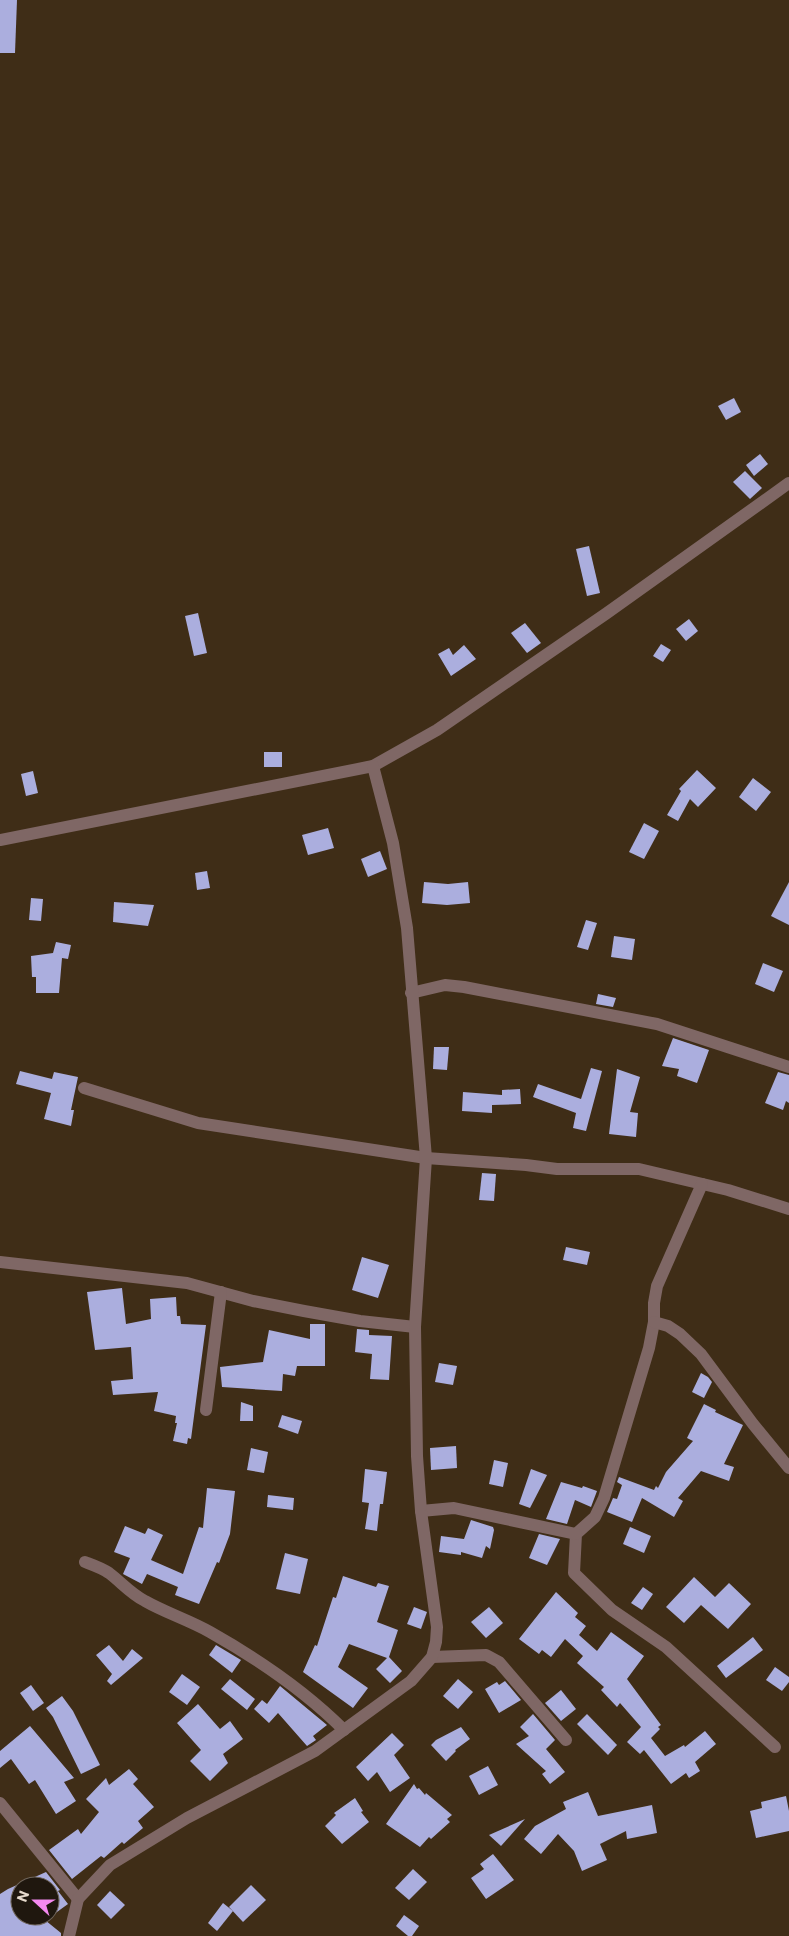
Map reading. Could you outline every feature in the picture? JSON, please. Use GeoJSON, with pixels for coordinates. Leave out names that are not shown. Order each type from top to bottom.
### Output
{"type":"FeatureCollection","features":[{"type":"Feature","properties":{"kind":"street"},"geometry":{"type":"LineString","coordinates":[[0,840],[373,766],[445,724],[599,618],[789,483]]}},
{"type":"Feature","properties":{"kind":"street"},"geometry":{"type":"LineString","coordinates":[[69,1936],[78,1899],[110,1865],[187,1818],[315,1752],[411,1681],[432,1657],[436,1642],[437,1627],[421,1511],[417,1456],[415,1327],[426,1158],[407,928],[392,843],[373,766]]}},
{"type":"Feature","properties":{"kind":"street"},"geometry":{"type":"LineString","coordinates":[[412,993],[445,985],[602,1012],[657,1024],[789,1067]]}},
{"type":"Feature","properties":{"kind":"street"},"geometry":{"type":"LineString","coordinates":[[84,1088],[198,1123],[426,1158],[557,1169],[639,1169],[789,1208]]}},
{"type":"Feature","properties":{"kind":"street"},"geometry":{"type":"LineString","coordinates":[[702,1184],[657,1286],[654,1303],[654,1322],[649,1348],[604,1498],[595,1518],[576,1534],[574,1573],[612,1610],[666,1647],[775,1747]]}},
{"type":"Feature","properties":{"kind":"street"},"geometry":{"type":"LineString","coordinates":[[0,1262],[188,1283],[253,1301],[360,1321],[415,1327]]}},
{"type":"Feature","properties":{"kind":"street"},"geometry":{"type":"LineString","coordinates":[[206,1410],[221,1292]]}},
{"type":"Feature","properties":{"kind":"street"},"geometry":{"type":"LineString","coordinates":[[654,1322],[668,1326],[680,1334],[701,1354],[753,1424],[789,1468]]}},
{"type":"Feature","properties":{"kind":"street"},"geometry":{"type":"LineString","coordinates":[[421,1511],[454,1508],[576,1534]]}},
{"type":"Feature","properties":{"kind":"street"},"geometry":{"type":"LineString","coordinates":[[85,1562],[108,1573],[141,1599],[166,1613],[210,1631],[265,1666],[317,1703],[344,1730]]}},
{"type":"Feature","properties":{"kind":"street"},"geometry":{"type":"LineString","coordinates":[[432,1657],[471,1654],[486,1655],[499,1662],[566,1740]]}},
{"type":"Feature","properties":{"kind":"street"},"geometry":{"type":"LineString","coordinates":[[0,1803],[78,1899]]}},
{"type":"Feature","properties":{"kind":"building"},"geometry":{"type":"Polygon","coordinates":[[[0,0],[17,0],[15,53],[0,53],[0,0]]]}},
{"type":"Feature","properties":{"kind":"building"},"geometry":{"type":"Polygon","coordinates":[[[734,398],[741,412],[726,420],[718,406],[734,398]]]}},
{"type":"Feature","properties":{"kind":"building"},"geometry":{"type":"Polygon","coordinates":[[[760,454],[768,464],[754,476],[746,465],[760,454]]]}},
{"type":"Feature","properties":{"kind":"building"},"geometry":{"type":"Polygon","coordinates":[[[745,471],[762,488],[750,499],[733,482],[745,471]]]}},
{"type":"Feature","properties":{"kind":"building"},"geometry":{"type":"Polygon","coordinates":[[[589,546],[600,593],[587,596],[576,549],[589,546]]]}},
{"type":"Feature","properties":{"kind":"building"},"geometry":{"type":"Polygon","coordinates":[[[198,613],[207,653],[194,656],[185,616],[198,613]]]}},
{"type":"Feature","properties":{"kind":"building"},"geometry":{"type":"Polygon","coordinates":[[[689,619],[698,631],[686,641],[676,629],[689,619]]]}},
{"type":"Feature","properties":{"kind":"building"},"geometry":{"type":"Polygon","coordinates":[[[525,623],[541,643],[527,653],[511,633],[525,623]]]}},
{"type":"Feature","properties":{"kind":"building"},"geometry":{"type":"Polygon","coordinates":[[[661,644],[671,650],[663,662],[653,656],[661,644]]]}},
{"type":"Feature","properties":{"kind":"building"},"geometry":{"type":"Polygon","coordinates":[[[464,645],[476,659],[451,676],[438,654],[449,648],[453,655],[464,645]]]}},
{"type":"Feature","properties":{"kind":"building"},"geometry":{"type":"Polygon","coordinates":[[[264,752],[282,752],[282,767],[264,767],[264,752]]]}},
{"type":"Feature","properties":{"kind":"building"},"geometry":{"type":"Polygon","coordinates":[[[697,770],[716,788],[698,807],[690,799],[678,821],[667,815],[681,791],[679,789],[697,770]]]}},
{"type":"Feature","properties":{"kind":"building"},"geometry":{"type":"Polygon","coordinates":[[[33,771],[38,793],[26,796],[21,774],[33,771]]]}},
{"type":"Feature","properties":{"kind":"building"},"geometry":{"type":"Polygon","coordinates":[[[753,778],[771,792],[756,811],[739,797],[753,778]]]}},
{"type":"Feature","properties":{"kind":"building"},"geometry":{"type":"Polygon","coordinates":[[[644,823],[659,831],[644,859],[629,852],[644,823]]]}},
{"type":"Feature","properties":{"kind":"building"},"geometry":{"type":"Polygon","coordinates":[[[328,828],[334,848],[308,855],[302,835],[328,828]]]}},
{"type":"Feature","properties":{"kind":"building"},"geometry":{"type":"Polygon","coordinates":[[[380,851],[387,869],[368,877],[361,859],[380,851]]]}},
{"type":"Feature","properties":{"kind":"building"},"geometry":{"type":"Polygon","coordinates":[[[207,871],[210,888],[197,890],[195,873],[207,871]]]}},
{"type":"Feature","properties":{"kind":"building"},"geometry":{"type":"Polygon","coordinates":[[[424,882],[448,884],[468,882],[470,903],[447,905],[422,903],[424,882]]]}},
{"type":"Feature","properties":{"kind":"building"},"geometry":{"type":"Polygon","coordinates":[[[789,882],[789,925],[771,916],[789,882]]]}},
{"type":"Feature","properties":{"kind":"building"},"geometry":{"type":"Polygon","coordinates":[[[31,898],[43,899],[41,921],[29,920],[31,898]]]}},
{"type":"Feature","properties":{"kind":"building"},"geometry":{"type":"Polygon","coordinates":[[[114,902],[154,905],[148,926],[113,922],[114,902]]]}},
{"type":"Feature","properties":{"kind":"building"},"geometry":{"type":"Polygon","coordinates":[[[586,920],[597,923],[588,950],[577,947],[586,920]]]}},
{"type":"Feature","properties":{"kind":"building"},"geometry":{"type":"Polygon","coordinates":[[[614,936],[635,939],[632,960],[611,957],[614,936]]]}},
{"type":"Feature","properties":{"kind":"building"},"geometry":{"type":"Polygon","coordinates":[[[56,942],[71,945],[68,959],[62,958],[59,993],[36,993],[36,977],[32,977],[31,956],[53,953],[56,942]]]}},
{"type":"Feature","properties":{"kind":"building"},"geometry":{"type":"Polygon","coordinates":[[[763,963],[783,971],[774,992],[755,984],[763,963]]]}},
{"type":"Feature","properties":{"kind":"building"},"geometry":{"type":"Polygon","coordinates":[[[598,994],[616,998],[613,1007],[596,1004],[598,994]]]}},
{"type":"Feature","properties":{"kind":"building"},"geometry":{"type":"Polygon","coordinates":[[[673,1038],[709,1050],[697,1083],[677,1076],[679,1069],[662,1066],[673,1038]]]}},
{"type":"Feature","properties":{"kind":"building"},"geometry":{"type":"Polygon","coordinates":[[[434,1047],[449,1047],[447,1070],[433,1069],[434,1047]]]}},
{"type":"Feature","properties":{"kind":"building"},"geometry":{"type":"Polygon","coordinates":[[[591,1068],[602,1071],[586,1131],[573,1128],[576,1113],[533,1097],[538,1084],[581,1099],[591,1068]]]}},
{"type":"Feature","properties":{"kind":"building"},"geometry":{"type":"Polygon","coordinates":[[[617,1069],[640,1077],[630,1112],[638,1113],[636,1137],[609,1134],[617,1069]]]}},
{"type":"Feature","properties":{"kind":"building"},"geometry":{"type":"Polygon","coordinates":[[[20,1071],[52,1079],[54,1072],[78,1077],[71,1110],[74,1110],[71,1126],[44,1119],[51,1093],[16,1084],[20,1071]]]}},
{"type":"Feature","properties":{"kind":"building"},"geometry":{"type":"Polygon","coordinates":[[[778,1072],[789,1075],[789,1103],[786,1101],[783,1110],[765,1103],[778,1072]]]}},
{"type":"Feature","properties":{"kind":"building"},"geometry":{"type":"Polygon","coordinates":[[[520,1089],[521,1104],[492,1105],[492,1113],[462,1111],[463,1092],[502,1095],[502,1090],[520,1089]]]}},
{"type":"Feature","properties":{"kind":"building"},"geometry":{"type":"Polygon","coordinates":[[[482,1173],[496,1174],[494,1201],[479,1200],[482,1173]]]}},
{"type":"Feature","properties":{"kind":"building"},"geometry":{"type":"Polygon","coordinates":[[[566,1247],[590,1252],[587,1265],[563,1260],[566,1247]]]}},
{"type":"Feature","properties":{"kind":"building"},"geometry":{"type":"Polygon","coordinates":[[[362,1257],[389,1265],[378,1298],[352,1290],[362,1257]]]}},
{"type":"Feature","properties":{"kind":"building"},"geometry":{"type":"Polygon","coordinates":[[[122,1288],[126,1324],[151,1319],[150,1299],[176,1297],[177,1316],[180,1316],[181,1324],[206,1325],[191,1439],[188,1438],[187,1444],[173,1441],[177,1423],[175,1423],[176,1416],[154,1411],[158,1392],[113,1395],[111,1381],[133,1379],[131,1347],[95,1350],[87,1292],[122,1288]]]}},
{"type":"Feature","properties":{"kind":"building"},"geometry":{"type":"Polygon","coordinates":[[[310,1324],[325,1324],[325,1366],[297,1366],[295,1376],[283,1374],[282,1391],[222,1387],[220,1367],[263,1362],[269,1330],[310,1339],[310,1324]]]}},
{"type":"Feature","properties":{"kind":"building"},"geometry":{"type":"Polygon","coordinates":[[[357,1329],[369,1330],[369,1335],[392,1336],[389,1380],[370,1379],[372,1354],[355,1352],[357,1329]]]}},
{"type":"Feature","properties":{"kind":"building"},"geometry":{"type":"Polygon","coordinates":[[[439,1363],[457,1366],[453,1385],[435,1382],[439,1363]]]}},
{"type":"Feature","properties":{"kind":"building"},"geometry":{"type":"Polygon","coordinates":[[[701,1373],[712,1382],[704,1398],[692,1392],[701,1373]]]}},
{"type":"Feature","properties":{"kind":"building"},"geometry":{"type":"Polygon","coordinates":[[[241,1402],[253,1406],[253,1421],[240,1421],[241,1402]]]}},
{"type":"Feature","properties":{"kind":"building"},"geometry":{"type":"Polygon","coordinates":[[[704,1404],[716,1410],[715,1412],[743,1425],[724,1464],[734,1467],[729,1481],[701,1471],[678,1498],[683,1501],[674,1517],[642,1498],[632,1522],[607,1512],[613,1498],[617,1499],[622,1485],[617,1482],[619,1477],[654,1490],[656,1486],[658,1488],[666,1472],[693,1441],[687,1438],[704,1404]]]}},
{"type":"Feature","properties":{"kind":"building"},"geometry":{"type":"Polygon","coordinates":[[[282,1415],[302,1421],[298,1434],[278,1427],[282,1415]]]}},
{"type":"Feature","properties":{"kind":"building"},"geometry":{"type":"Polygon","coordinates":[[[456,1446],[457,1468],[431,1470],[430,1448],[456,1446]]]}},
{"type":"Feature","properties":{"kind":"building"},"geometry":{"type":"Polygon","coordinates":[[[251,1448],[268,1452],[264,1473],[247,1470],[251,1448]]]}},
{"type":"Feature","properties":{"kind":"building"},"geometry":{"type":"Polygon","coordinates":[[[494,1460],[508,1463],[503,1487],[489,1484],[494,1460]]]}},
{"type":"Feature","properties":{"kind":"building"},"geometry":{"type":"Polygon","coordinates":[[[365,1469],[387,1472],[383,1504],[380,1504],[377,1531],[365,1529],[369,1503],[362,1502],[365,1469]]]}},
{"type":"Feature","properties":{"kind":"building"},"geometry":{"type":"Polygon","coordinates":[[[531,1469],[547,1475],[530,1508],[519,1504],[531,1469]]]}},
{"type":"Feature","properties":{"kind":"building"},"geometry":{"type":"Polygon","coordinates":[[[561,1482],[597,1491],[591,1507],[575,1500],[567,1524],[546,1519],[561,1482]]]}},
{"type":"Feature","properties":{"kind":"building"},"geometry":{"type":"Polygon","coordinates":[[[207,1488],[235,1491],[230,1534],[219,1563],[217,1562],[199,1604],[175,1595],[178,1587],[147,1574],[142,1584],[123,1574],[130,1558],[114,1552],[125,1526],[145,1534],[148,1528],[163,1535],[151,1560],[183,1574],[199,1527],[203,1528],[207,1488]]]}},
{"type":"Feature","properties":{"kind":"building"},"geometry":{"type":"Polygon","coordinates":[[[268,1495],[294,1498],[293,1510],[267,1507],[268,1495]]]}},
{"type":"Feature","properties":{"kind":"building"},"geometry":{"type":"Polygon","coordinates":[[[471,1520],[493,1527],[494,1530],[490,1549],[486,1546],[482,1558],[461,1552],[461,1555],[439,1552],[441,1536],[464,1539],[471,1520]]]}},
{"type":"Feature","properties":{"kind":"building"},"geometry":{"type":"Polygon","coordinates":[[[630,1527],[651,1536],[644,1553],[623,1544],[630,1527]]]}},
{"type":"Feature","properties":{"kind":"building"},"geometry":{"type":"Polygon","coordinates":[[[539,1534],[560,1539],[547,1565],[529,1558],[539,1534]]]}},
{"type":"Feature","properties":{"kind":"building"},"geometry":{"type":"Polygon","coordinates":[[[285,1553],[308,1559],[300,1594],[276,1589],[285,1553]]]}},
{"type":"Feature","properties":{"kind":"building"},"geometry":{"type":"Polygon","coordinates":[[[343,1576],[376,1587],[378,1583],[389,1586],[377,1622],[398,1630],[389,1657],[402,1671],[390,1683],[376,1669],[387,1658],[349,1644],[338,1667],[368,1688],[353,1708],[303,1672],[315,1645],[317,1646],[333,1597],[336,1598],[343,1576]]]}},
{"type":"Feature","properties":{"kind":"building"},"geometry":{"type":"Polygon","coordinates":[[[694,1577],[715,1597],[729,1583],[751,1604],[728,1629],[701,1605],[684,1623],[666,1607],[694,1577]]]}},
{"type":"Feature","properties":{"kind":"building"},"geometry":{"type":"Polygon","coordinates":[[[643,1587],[653,1594],[642,1610],[631,1603],[643,1587]]]}},
{"type":"Feature","properties":{"kind":"building"},"geometry":{"type":"Polygon","coordinates":[[[556,1592],[578,1613],[575,1617],[586,1626],[579,1635],[597,1651],[611,1632],[644,1656],[627,1679],[661,1725],[658,1727],[660,1729],[651,1738],[665,1756],[684,1745],[685,1747],[705,1731],[716,1744],[695,1762],[700,1771],[689,1778],[686,1773],[671,1784],[644,1750],[640,1754],[627,1742],[641,1727],[620,1703],[617,1707],[601,1690],[604,1687],[577,1663],[583,1656],[565,1639],[551,1657],[542,1650],[539,1654],[519,1639],[556,1592]]]}},
{"type":"Feature","properties":{"kind":"building"},"geometry":{"type":"Polygon","coordinates":[[[414,1607],[427,1612],[421,1629],[407,1624],[414,1607]]]}},
{"type":"Feature","properties":{"kind":"building"},"geometry":{"type":"Polygon","coordinates":[[[489,1607],[503,1623],[486,1638],[471,1622],[489,1607]]]}},
{"type":"Feature","properties":{"kind":"building"},"geometry":{"type":"Polygon","coordinates":[[[753,1637],[763,1650],[726,1678],[717,1666],[753,1637]]]}},
{"type":"Feature","properties":{"kind":"building"},"geometry":{"type":"Polygon","coordinates":[[[109,1645],[123,1661],[132,1649],[143,1658],[111,1685],[107,1681],[112,1674],[96,1655],[109,1645]]]}},
{"type":"Feature","properties":{"kind":"building"},"geometry":{"type":"Polygon","coordinates":[[[216,1645],[241,1660],[232,1673],[209,1655],[216,1645]]]}},
{"type":"Feature","properties":{"kind":"building"},"geometry":{"type":"Polygon","coordinates":[[[775,1667],[789,1677],[789,1682],[782,1691],[766,1680],[775,1667]]]}},
{"type":"Feature","properties":{"kind":"building"},"geometry":{"type":"Polygon","coordinates":[[[182,1674],[200,1687],[187,1705],[169,1692],[182,1674]]]}},
{"type":"Feature","properties":{"kind":"building"},"geometry":{"type":"Polygon","coordinates":[[[230,1679],[255,1699],[247,1710],[221,1689],[230,1679]]]}},
{"type":"Feature","properties":{"kind":"building"},"geometry":{"type":"Polygon","coordinates":[[[458,1679],[473,1692],[458,1709],[443,1696],[458,1679]]]}},
{"type":"Feature","properties":{"kind":"building"},"geometry":{"type":"Polygon","coordinates":[[[505,1681],[521,1700],[499,1713],[485,1689],[497,1682],[499,1685],[505,1681]]]}},
{"type":"Feature","properties":{"kind":"building"},"geometry":{"type":"Polygon","coordinates":[[[31,1685],[44,1703],[33,1711],[20,1693],[31,1685]]]}},
{"type":"Feature","properties":{"kind":"building"},"geometry":{"type":"Polygon","coordinates":[[[280,1686],[327,1725],[313,1736],[316,1740],[307,1746],[278,1713],[269,1723],[254,1709],[262,1700],[267,1704],[280,1686]]]}},
{"type":"Feature","properties":{"kind":"building"},"geometry":{"type":"Polygon","coordinates":[[[561,1690],[576,1709],[561,1721],[545,1703],[561,1690]]]}},
{"type":"Feature","properties":{"kind":"building"},"geometry":{"type":"Polygon","coordinates":[[[62,1696],[73,1711],[100,1765],[81,1774],[53,1717],[46,1708],[62,1696]]]}},
{"type":"Feature","properties":{"kind":"building"},"geometry":{"type":"Polygon","coordinates":[[[198,1704],[220,1729],[230,1721],[243,1739],[223,1754],[228,1763],[210,1781],[190,1761],[201,1750],[177,1723],[198,1704]]]}},
{"type":"Feature","properties":{"kind":"building"},"geometry":{"type":"Polygon","coordinates":[[[533,1714],[555,1740],[546,1749],[565,1772],[550,1784],[542,1774],[546,1771],[516,1744],[529,1736],[520,1727],[533,1714]]]}},
{"type":"Feature","properties":{"kind":"building"},"geometry":{"type":"Polygon","coordinates":[[[587,1714],[617,1745],[608,1755],[577,1724],[587,1714]]]}},
{"type":"Feature","properties":{"kind":"building"},"geometry":{"type":"Polygon","coordinates":[[[30,1726],[74,1778],[64,1782],[76,1801],[56,1814],[35,1780],[29,1784],[11,1759],[0,1768],[0,1751],[30,1726]]]}},
{"type":"Feature","properties":{"kind":"building"},"geometry":{"type":"Polygon","coordinates":[[[461,1727],[470,1739],[455,1750],[446,1761],[431,1745],[436,1740],[461,1727]]]}},
{"type":"Feature","properties":{"kind":"building"},"geometry":{"type":"Polygon","coordinates":[[[392,1733],[404,1745],[394,1755],[410,1778],[390,1792],[377,1772],[368,1781],[356,1767],[392,1733]]]}},
{"type":"Feature","properties":{"kind":"building"},"geometry":{"type":"Polygon","coordinates":[[[488,1766],[498,1785],[479,1795],[469,1776],[488,1766]]]}},
{"type":"Feature","properties":{"kind":"building"},"geometry":{"type":"Polygon","coordinates":[[[129,1769],[138,1779],[133,1784],[154,1807],[138,1821],[143,1828],[124,1844],[122,1842],[104,1858],[101,1856],[72,1879],[49,1850],[78,1829],[81,1834],[99,1812],[86,1799],[106,1778],[109,1785],[129,1769]]]}},
{"type":"Feature","properties":{"kind":"building"},"geometry":{"type":"Polygon","coordinates":[[[414,1784],[417,1789],[419,1788],[425,1795],[426,1793],[452,1815],[447,1819],[450,1822],[431,1839],[429,1837],[420,1847],[386,1824],[414,1784]]]}},
{"type":"Feature","properties":{"kind":"building"},"geometry":{"type":"Polygon","coordinates":[[[588,1792],[598,1816],[652,1805],[657,1833],[627,1839],[626,1831],[600,1844],[607,1860],[582,1871],[574,1851],[558,1834],[541,1854],[524,1839],[535,1826],[566,1809],[563,1802],[588,1792]]]}},
{"type":"Feature","properties":{"kind":"building"},"geometry":{"type":"Polygon","coordinates":[[[786,1796],[789,1811],[789,1831],[756,1838],[750,1811],[762,1808],[761,1802],[786,1796]]]}},
{"type":"Feature","properties":{"kind":"building"},"geometry":{"type":"Polygon","coordinates":[[[355,1798],[363,1811],[361,1812],[369,1822],[342,1844],[325,1826],[336,1815],[334,1813],[355,1798]]]}},
{"type":"Feature","properties":{"kind":"building"},"geometry":{"type":"Polygon","coordinates":[[[525,1819],[501,1846],[489,1835],[525,1819]]]}},
{"type":"Feature","properties":{"kind":"building"},"geometry":{"type":"Polygon","coordinates":[[[493,1854],[514,1880],[486,1899],[471,1878],[484,1869],[480,1864],[493,1854]]]}},
{"type":"Feature","properties":{"kind":"building"},"geometry":{"type":"Polygon","coordinates":[[[413,1869],[427,1882],[409,1900],[395,1888],[413,1869]]]}},
{"type":"Feature","properties":{"kind":"building"},"geometry":{"type":"Polygon","coordinates":[[[46,1872],[49,1876],[37,1876],[46,1872]]]}},
{"type":"Feature","properties":{"kind":"building"},"geometry":{"type":"Polygon","coordinates":[[[251,1885],[266,1900],[243,1922],[229,1907],[251,1885]]]}},
{"type":"Feature","properties":{"kind":"building"},"geometry":{"type":"Polygon","coordinates":[[[10,1888],[10,1926],[52,1926],[61,1933],[61,1936],[0,1936],[0,1894],[10,1888]]]}},
{"type":"Feature","properties":{"kind":"building"},"geometry":{"type":"Polygon","coordinates":[[[110,1891],[125,1905],[111,1919],[97,1905],[110,1891]]]}},
{"type":"Feature","properties":{"kind":"building"},"geometry":{"type":"Polygon","coordinates":[[[60,1894],[68,1904],[60,1910],[60,1894]]]}},
{"type":"Feature","properties":{"kind":"building"},"geometry":{"type":"Polygon","coordinates":[[[223,1903],[233,1911],[217,1931],[208,1923],[223,1903]]]}},
{"type":"Feature","properties":{"kind":"building"},"geometry":{"type":"Polygon","coordinates":[[[404,1915],[419,1926],[412,1936],[408,1936],[396,1926],[404,1915]]]}}]}
